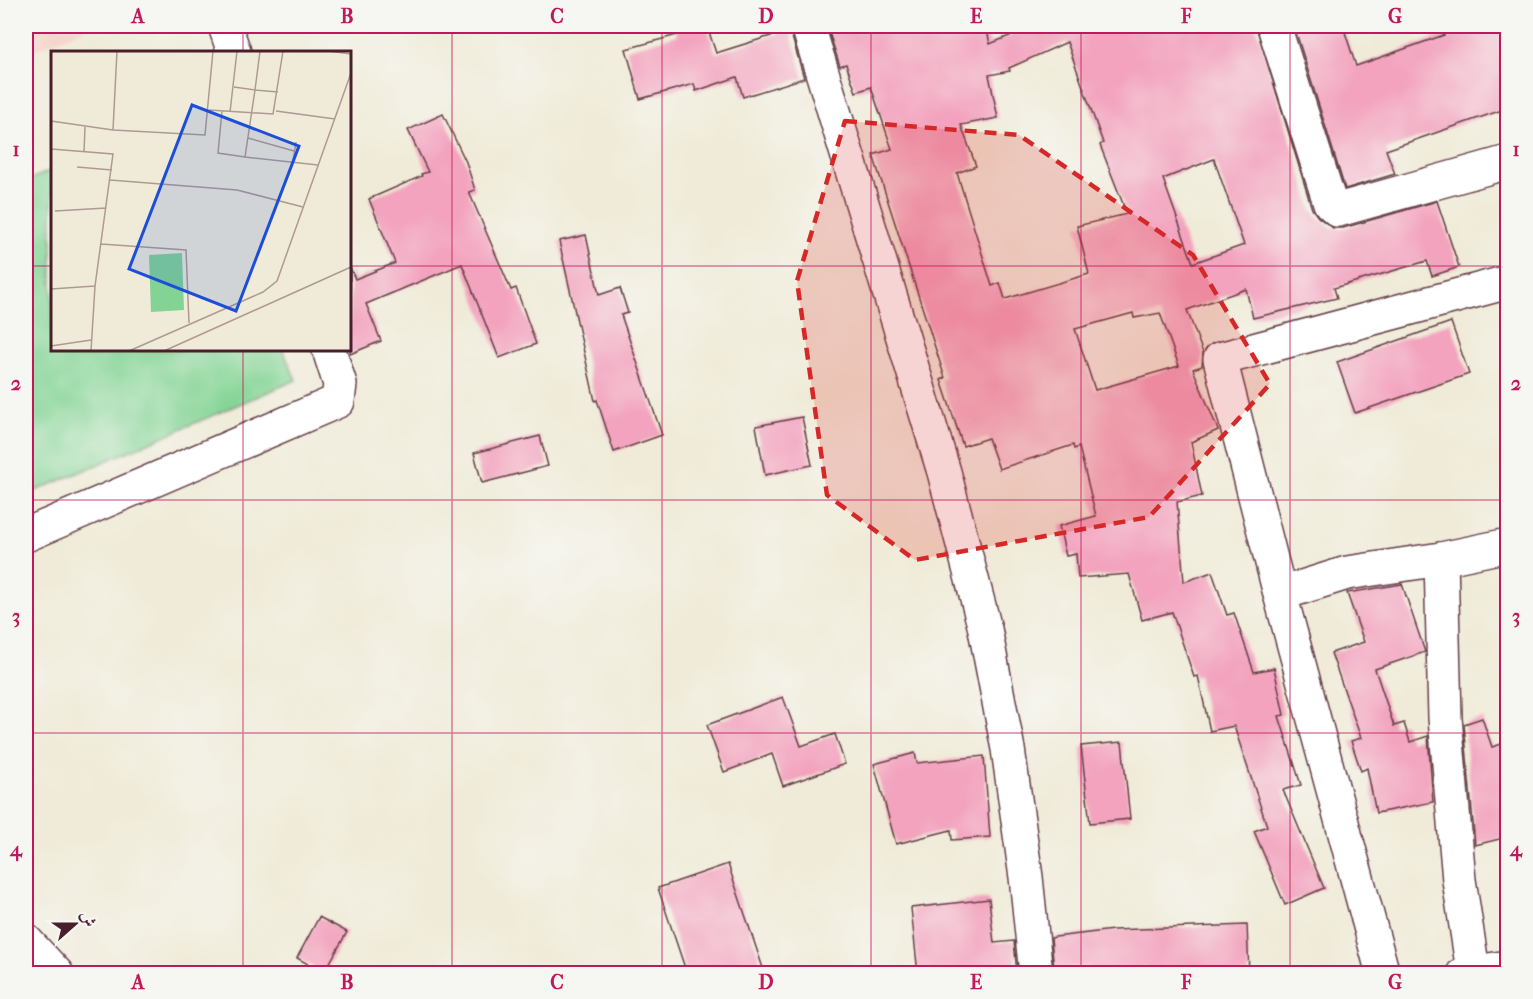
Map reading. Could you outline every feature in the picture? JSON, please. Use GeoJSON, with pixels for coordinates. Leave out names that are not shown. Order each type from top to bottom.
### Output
{"type":"FeatureCollection","features":[{"type":"Feature","properties":{"kind":"street"},"geometry":{"type":"LineString","coordinates":[[225,26],[234,51]]}},
{"type":"Feature","properties":{"kind":"street"},"geometry":{"type":"LineString","coordinates":[[808,26],[944,472],[985,629],[1008,749],[1026,877],[1036,974]]}},
{"type":"Feature","properties":{"kind":"street"},"geometry":{"type":"LineString","coordinates":[[1274,26],[1330,203],[1338,210],[1508,162]]}},
{"type":"Feature","properties":{"kind":"street"},"geometry":{"type":"LineString","coordinates":[[1383,974],[1280,594],[1220,359],[1508,282]]}},
{"type":"Feature","properties":{"kind":"street"},"geometry":{"type":"LineString","coordinates":[[26,536],[338,401],[340,384],[329,351]]}},
{"type":"Feature","properties":{"kind":"street"},"geometry":{"type":"LineString","coordinates":[[1280,594],[1347,573],[1441,559],[1508,545]]}},
{"type":"Feature","properties":{"kind":"street"},"geometry":{"type":"LineString","coordinates":[[1441,559],[1446,729],[1468,972],[1508,967]]}},
{"type":"Feature","properties":{"kind":"street"},"geometry":{"type":"LineString","coordinates":[[26,941],[57,974]]}},
{"type":"Feature","properties":{"kind":"highlighted area"},"geometry":{"type":"Polygon","coordinates":[[[845,121],[1019,135],[1193,255],[1270,384],[1149,517],[915,560],[827,495],[797,281],[845,121]]]}},
{"type":"Feature","properties":{"kind":"shaded area"},"geometry":{"type":"Polygon","coordinates":[[[26,26],[91,26],[26,54],[26,26]]]}},
{"type":"Feature","properties":{"kind":"green space"},"geometry":{"type":"Polygon","coordinates":[[[51,170],[51,351],[283,351],[296,380],[26,495],[26,181],[51,170]]]}},
{"type":"Feature","properties":{"kind":"building"},"geometry":{"type":"Polygon","coordinates":[[[674,26],[707,26],[716,53],[790,30],[804,78],[743,97],[737,77],[696,91],[694,84],[640,99],[626,49],[677,35],[674,26]]]}},
{"type":"Feature","properties":{"kind":"building"},"geometry":{"type":"Polygon","coordinates":[[[827,26],[986,26],[990,44],[1034,26],[1256,26],[1312,209],[1318,217],[1333,228],[1343,228],[1437,201],[1459,267],[1432,276],[1427,261],[1334,288],[1337,298],[1253,318],[1246,289],[1187,310],[1203,353],[1202,366],[1193,369],[1218,430],[1191,442],[1202,496],[1177,502],[1184,582],[1212,572],[1227,615],[1234,613],[1254,672],[1274,668],[1284,715],[1279,716],[1301,785],[1283,790],[1324,888],[1285,905],[1254,831],[1267,826],[1234,726],[1210,731],[1198,676],[1194,677],[1172,612],[1142,620],[1129,574],[1078,578],[1076,554],[1066,556],[1059,526],[1096,516],[1079,447],[1074,449],[1073,445],[999,469],[988,438],[963,446],[941,380],[945,378],[873,155],[892,149],[871,87],[856,92],[846,64],[840,66],[827,26]],[[1067,42],[1009,68],[1010,71],[989,75],[998,118],[961,125],[976,166],[957,173],[992,286],[1000,283],[1005,299],[1089,274],[1077,226],[1127,214],[1100,145],[1103,143],[1067,42]],[[1214,159],[1163,179],[1193,263],[1244,245],[1214,159]],[[1133,313],[1075,329],[1095,390],[1179,366],[1160,313],[1134,318],[1133,313]]]}},
{"type":"Feature","properties":{"kind":"building"},"geometry":{"type":"Polygon","coordinates":[[[1294,26],[1343,26],[1356,66],[1444,35],[1441,26],[1508,26],[1508,108],[1386,150],[1395,174],[1345,189],[1294,26]]]}},
{"type":"Feature","properties":{"kind":"building"},"geometry":{"type":"Polygon","coordinates":[[[443,114],[466,162],[475,190],[469,192],[511,290],[516,288],[536,344],[499,358],[462,264],[366,304],[381,341],[350,354],[351,269],[355,279],[395,263],[369,199],[428,172],[408,130],[443,114]]]}},
{"type":"Feature","properties":{"kind":"building"},"geometry":{"type":"Polygon","coordinates":[[[586,235],[599,295],[620,288],[628,313],[621,315],[662,435],[614,452],[597,400],[595,401],[559,241],[586,235]]]}},
{"type":"Feature","properties":{"kind":"building"},"geometry":{"type":"Polygon","coordinates":[[[1451,322],[1469,374],[1355,413],[1337,362],[1451,322]]]}},
{"type":"Feature","properties":{"kind":"building"},"geometry":{"type":"Polygon","coordinates":[[[802,417],[812,465],[765,475],[756,426],[802,417]]]}},
{"type":"Feature","properties":{"kind":"building"},"geometry":{"type":"Polygon","coordinates":[[[540,436],[548,466],[482,483],[474,453],[540,436]]]}},
{"type":"Feature","properties":{"kind":"building"},"geometry":{"type":"Polygon","coordinates":[[[1402,584],[1425,652],[1375,669],[1394,726],[1404,723],[1410,742],[1428,736],[1433,802],[1376,813],[1367,768],[1361,771],[1351,741],[1361,738],[1331,653],[1364,642],[1347,593],[1402,584]]]}},
{"type":"Feature","properties":{"kind":"building"},"geometry":{"type":"Polygon","coordinates":[[[783,697],[801,746],[835,734],[845,764],[783,786],[772,754],[724,772],[707,725],[783,697]]]}},
{"type":"Feature","properties":{"kind":"building"},"geometry":{"type":"Polygon","coordinates":[[[1482,718],[1492,747],[1508,742],[1508,837],[1475,845],[1464,724],[1482,718]]]}},
{"type":"Feature","properties":{"kind":"building"},"geometry":{"type":"Polygon","coordinates":[[[1122,742],[1130,819],[1090,823],[1081,746],[1122,742]]]}},
{"type":"Feature","properties":{"kind":"building"},"geometry":{"type":"Polygon","coordinates":[[[915,753],[917,763],[984,756],[990,837],[952,840],[951,830],[896,844],[874,764],[915,753]]]}},
{"type":"Feature","properties":{"kind":"building"},"geometry":{"type":"Polygon","coordinates":[[[728,864],[765,974],[687,974],[658,888],[728,864]]]}},
{"type":"Feature","properties":{"kind":"building"},"geometry":{"type":"Polygon","coordinates":[[[989,899],[994,943],[1014,941],[1017,974],[918,974],[911,908],[989,899]]]}},
{"type":"Feature","properties":{"kind":"building"},"geometry":{"type":"Polygon","coordinates":[[[319,917],[347,932],[324,973],[297,958],[319,917]]]}},
{"type":"Feature","properties":{"kind":"building"},"geometry":{"type":"Polygon","coordinates":[[[1247,925],[1249,974],[1147,974],[1147,967],[1088,973],[1088,967],[1054,969],[1051,938],[1055,937],[1113,930],[1247,925]]]}}]}
